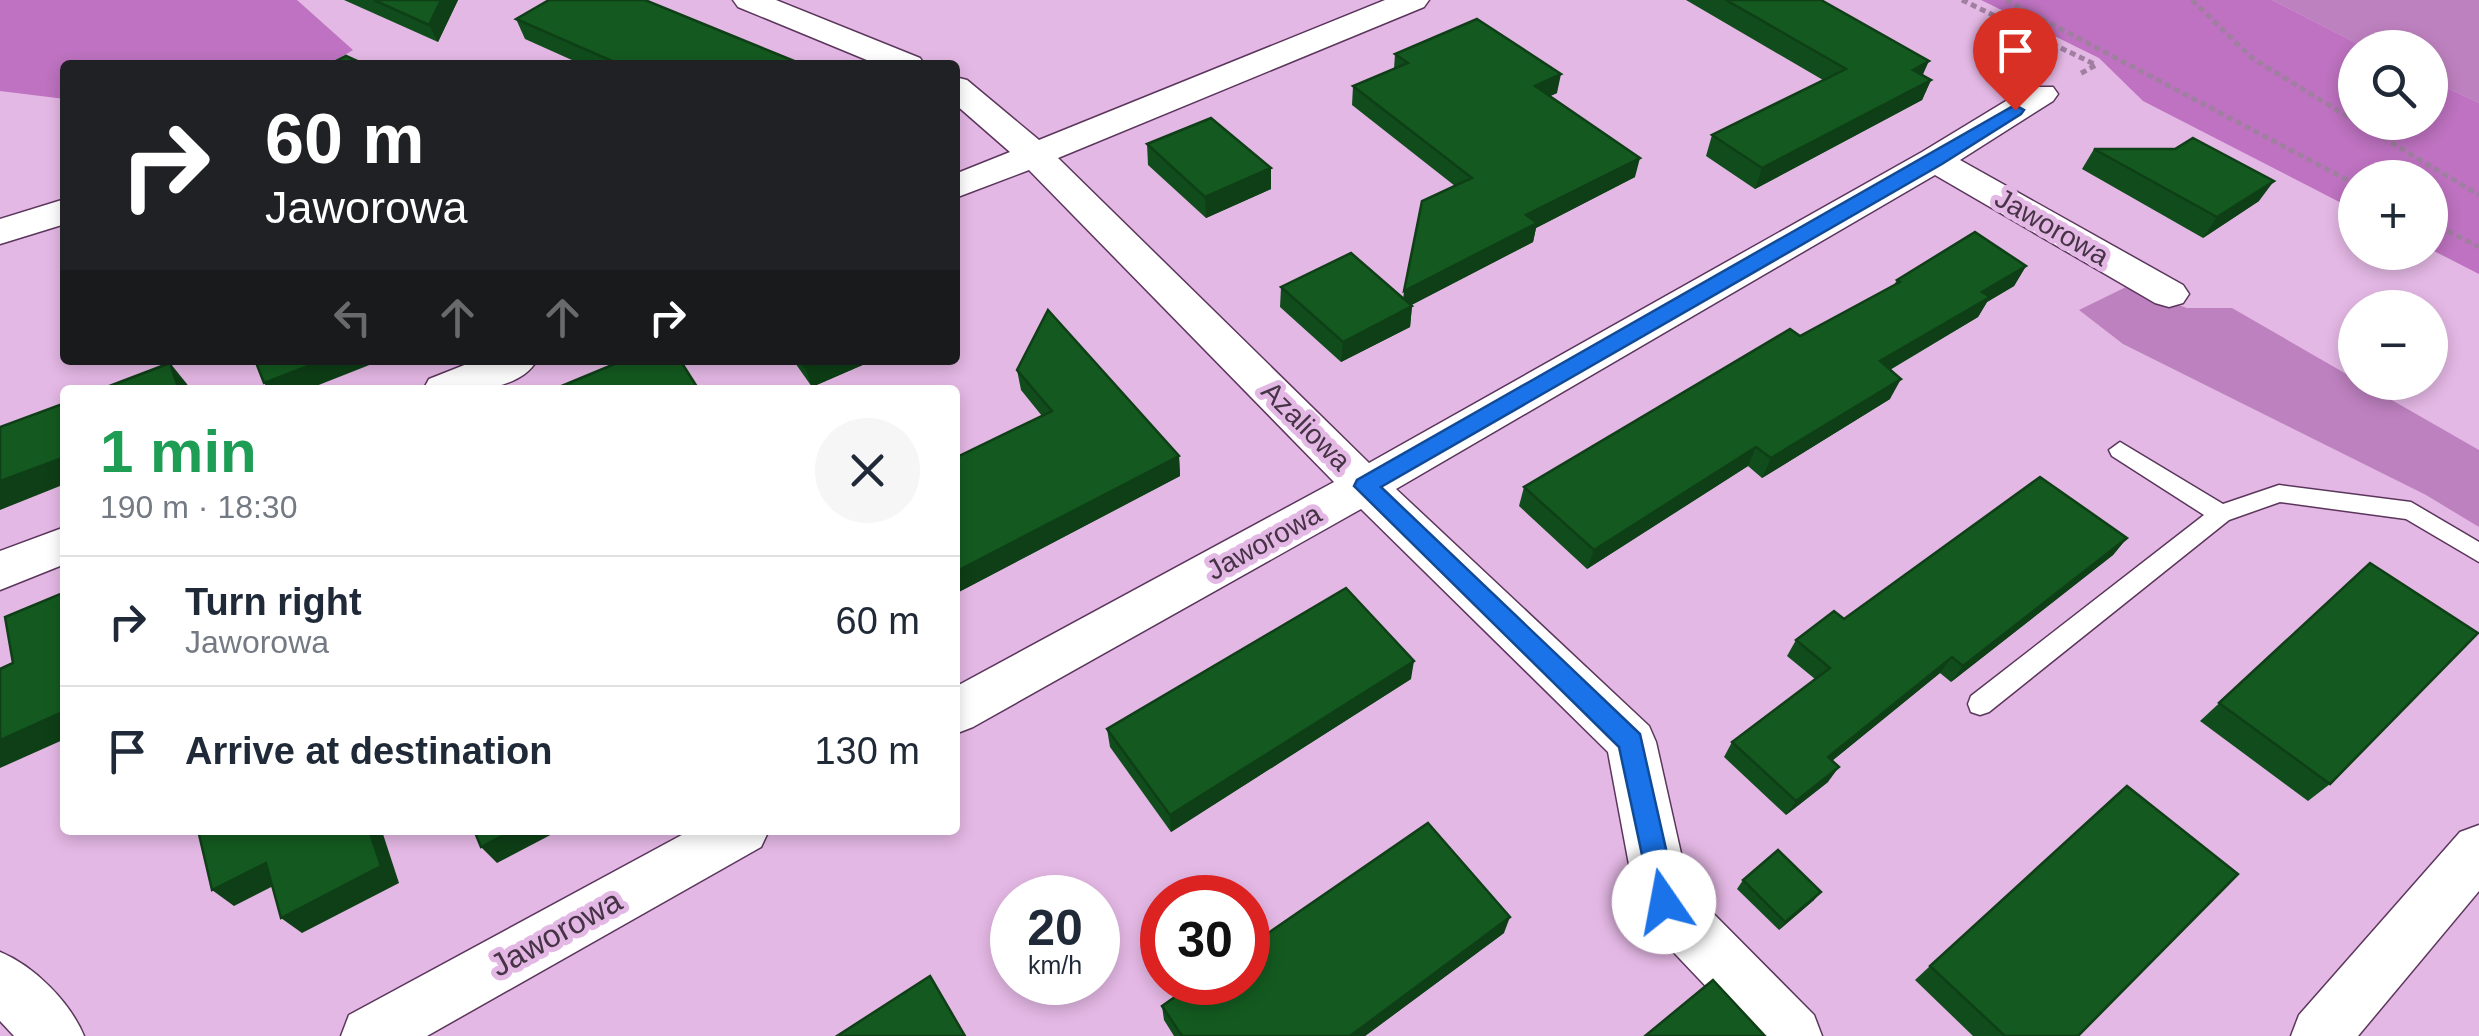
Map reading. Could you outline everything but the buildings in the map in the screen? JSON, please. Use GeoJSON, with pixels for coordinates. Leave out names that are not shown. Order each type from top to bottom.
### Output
{"type":"FeatureCollection","features":[{"type":"Feature","properties":{"kind":"street"},"geometry":{"type":"LineString","coordinates":[[749,0],[896,60]]}},
{"type":"Feature","properties":{"kind":"street"},"geometry":{"type":"LineString","coordinates":[[960,185],[1413,0]]}},
{"type":"Feature","properties":{"kind":"street","name":"Azaliowa"},"geometry":{"type":"LineString","coordinates":[[960,92],[1035,156],[1365,486],[1631,742],[1664,902],[1793,1036]]}},
{"type":"Feature","properties":{"kind":"street","name":"Jaworowa"},"geometry":{"type":"LineString","coordinates":[[960,709],[1365,486],[1936,160],[2041,94]]}},
{"type":"Feature","properties":{"kind":"street","name":"Jaworowa"},"geometry":{"type":"LineString","coordinates":[[1936,160],[2169,294]]}},
{"type":"Feature","properties":{"kind":"street"},"geometry":{"type":"LineString","coordinates":[[0,232],[60,213]]}},
{"type":"Feature","properties":{"kind":"street"},"geometry":{"type":"LineString","coordinates":[[456,385],[505,365]]}},
{"type":"Feature","properties":{"kind":"street"},"geometry":{"type":"LineString","coordinates":[[0,572],[60,547]]}},
{"type":"Feature","properties":{"kind":"street","name":"Jaworowa"},"geometry":{"type":"LineString","coordinates":[[370,1036],[733,835]]}},
{"type":"Feature","properties":{"kind":"street"},"geometry":{"type":"LineString","coordinates":[[2320,1036],[2479,850]]}},
{"type":"Feature","properties":{"kind":"street"},"geometry":{"type":"LineString","coordinates":[[0,980],[55,1036]]}},
{"type":"Feature","properties":{"kind":"lane"},"geometry":{"type":"LineString","coordinates":[[2120,450],[2221,514]]}},
{"type":"Feature","properties":{"kind":"lane"},"geometry":{"type":"LineString","coordinates":[[1980,704],[2221,514],[2279,493],[2411,511],[2479,553]]}},
{"type":"Feature","properties":{"kind":"path"},"geometry":{"type":"LineString","coordinates":[[1962,0],[2096,65],[2041,94]]}},
{"type":"Feature","properties":{"kind":"path"},"geometry":{"type":"LineString","coordinates":[[2006,0],[2338,175]]}},
{"type":"Feature","properties":{"kind":"path"},"geometry":{"type":"LineString","coordinates":[[2192,0],[2252,58],[2338,111]]}},
{"type":"Feature","properties":{"kind":"path"},"geometry":{"type":"LineString","coordinates":[[2386,140],[2479,195]]}},
{"type":"Feature","properties":{"kind":"path"},"geometry":{"type":"LineString","coordinates":[[2448,231],[2479,247]]}},
{"type":"Feature","properties":{"kind":"shaded area"},"geometry":{"type":"Polygon","coordinates":[[[0,0],[297,0],[353,50],[336,60],[60,60],[60,98],[0,91],[0,0]]]}},
{"type":"Feature","properties":{"kind":"shaded area"},"geometry":{"type":"Polygon","coordinates":[[[1981,0],[2272,0],[2338,34],[2338,140],[2448,140],[2448,88],[2479,103],[2479,274],[2448,258],[2448,160],[2338,160],[2338,201],[2143,101],[2099,58],[1981,0]]]}},
{"type":"Feature","properties":{"kind":"shaded area"},"geometry":{"type":"Polygon","coordinates":[[[2272,0],[2479,0],[2479,103],[2448,88],[2448,30],[2338,30],[2338,34],[2272,0]]]}},
{"type":"Feature","properties":{"kind":"shaded area"},"geometry":{"type":"Polygon","coordinates":[[[2126,287],[2187,308],[2232,308],[2338,369],[2338,400],[2392,400],[2479,450],[2479,527],[2426,495],[2123,344],[2079,310],[2126,287]]]}},
{"type":"Feature","properties":{"kind":"route"},"geometry":{"type":"LineString","coordinates":[[1664,902],[1631,742],[1365,486],[1936,160],[2015,110]]}}]}
